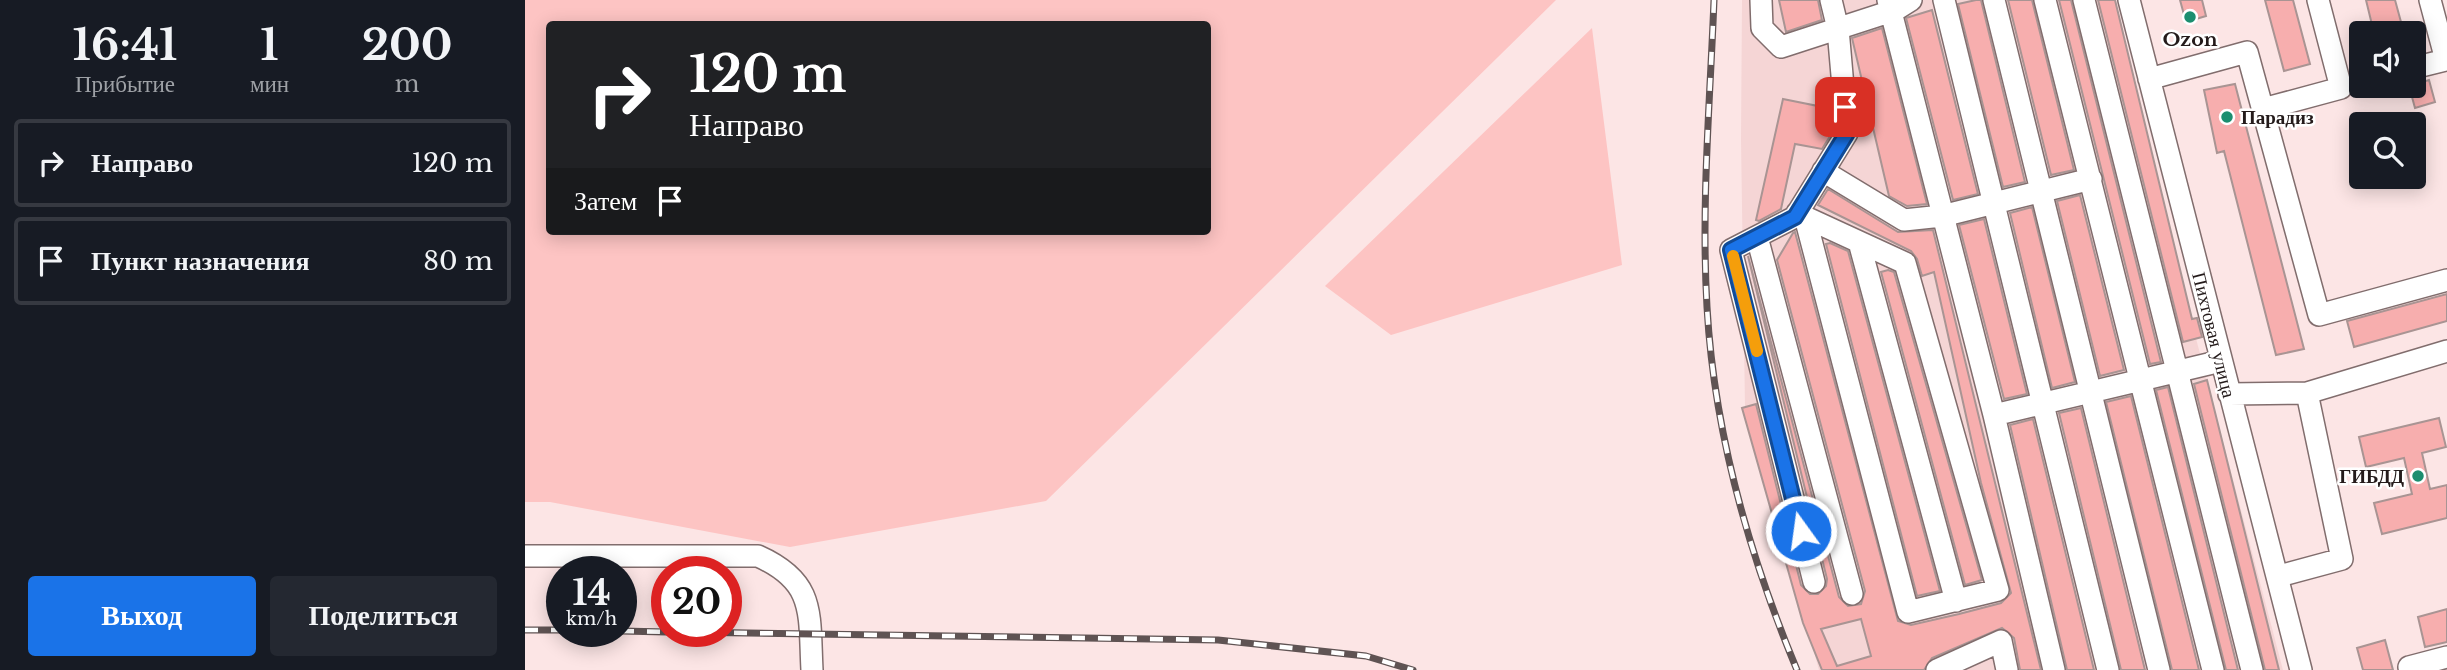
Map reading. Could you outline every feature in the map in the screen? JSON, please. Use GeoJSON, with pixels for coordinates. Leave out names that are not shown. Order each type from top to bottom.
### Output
{"type":"FeatureCollection","features":[{"type":"Feature","properties":{"kind":"street"},"geometry":{"type":"LineString","coordinates":[[1761,0],[1762,28],[1781,47],[1838,29],[1889,6],[1911,0]]}},
{"type":"Feature","properties":{"kind":"street"},"geometry":{"type":"LineString","coordinates":[[1814,582],[1731,250],[1801,215],[1823,171],[1847,133],[1838,29],[1831,0]]}},
{"type":"Feature","properties":{"kind":"street"},"geometry":{"type":"LineString","coordinates":[[1944,0],[1991,204],[2108,670]]}},
{"type":"Feature","properties":{"kind":"street"},"geometry":{"type":"LineString","coordinates":[[1994,0],[2093,392],[2159,670]]}},
{"type":"Feature","properties":{"kind":"street"},"geometry":{"type":"LineString","coordinates":[[2045,0],[2143,380],[2213,670]]}},
{"type":"Feature","properties":{"kind":"street"},"geometry":{"type":"LineString","coordinates":[[2084,0],[2180,371],[2252,670]]}},
{"type":"Feature","properties":{"kind":"street","name":"Пихтовая улица"},"geometry":{"type":"LineString","coordinates":[[2129,0],[2301,670]]}},
{"type":"Feature","properties":{"kind":"street"},"geometry":{"type":"LineString","coordinates":[[2319,0],[2349,80]]}},
{"type":"Feature","properties":{"kind":"street"},"geometry":{"type":"LineString","coordinates":[[2426,65],[2446,60],[2430,0]]}},
{"type":"Feature","properties":{"kind":"street"},"geometry":{"type":"LineString","coordinates":[[1889,6],[1994,415],[2054,670]]}},
{"type":"Feature","properties":{"kind":"street"},"geometry":{"type":"LineString","coordinates":[[2148,79],[2247,52],[2319,315],[2447,280]]}},
{"type":"Feature","properties":{"kind":"street"},"geometry":{"type":"LineString","coordinates":[[2263,110],[2349,86]]}},
{"type":"Feature","properties":{"kind":"street"},"geometry":{"type":"LineString","coordinates":[[1823,171],[1904,220],[1942,216],[2091,179]]}},
{"type":"Feature","properties":{"kind":"street"},"geometry":{"type":"LineString","coordinates":[[1801,215],[1905,263],[1998,590],[1908,612],[1801,215]]}},
{"type":"Feature","properties":{"kind":"street"},"geometry":{"type":"LineString","coordinates":[[1757,237],[1852,594]]}},
{"type":"Feature","properties":{"kind":"street"},"geometry":{"type":"LineString","coordinates":[[1859,242],[1955,600]]}},
{"type":"Feature","properties":{"kind":"street"},"geometry":{"type":"LineString","coordinates":[[2229,394],[2307,393],[2447,351]]}},
{"type":"Feature","properties":{"kind":"street"},"geometry":{"type":"LineString","coordinates":[[1994,415],[2221,361]]}},
{"type":"Feature","properties":{"kind":"street"},"geometry":{"type":"LineString","coordinates":[[2279,576],[2342,559],[2307,393]]}},
{"type":"Feature","properties":{"kind":"street"},"geometry":{"type":"LineString","coordinates":[[525,556],[758,555],[782,566],[801,587],[810,621],[813,670]]}},
{"type":"Feature","properties":{"kind":"street"},"geometry":{"type":"LineString","coordinates":[[1937,670],[2000,641],[2007,670]]}},
{"type":"Feature","properties":{"kind":"street"},"geometry":{"type":"LineString","coordinates":[[2410,670],[2409,667],[2447,657]]}},
{"type":"Feature","properties":{"kind":"shaded area"},"geometry":{"type":"Polygon","coordinates":[[[525,0],[1556,0],[1046,501],[790,547],[550,502],[525,502],[525,0]]]}},
{"type":"Feature","properties":{"kind":"shaded area"},"geometry":{"type":"Polygon","coordinates":[[[1742,0],[2114,0],[2177,266],[2283,670],[1819,670],[1745,407],[1742,0]]]}},
{"type":"Feature","properties":{"kind":"shaded area"},"geometry":{"type":"Polygon","coordinates":[[[1592,28],[1622,265],[1391,335],[1325,286],[1592,28]]]}},
{"type":"Feature","properties":{"kind":"building"},"geometry":{"type":"Polygon","coordinates":[[[1779,0],[1818,0],[1822,20],[1786,32],[1779,0]]]}},
{"type":"Feature","properties":{"kind":"building"},"geometry":{"type":"Polygon","coordinates":[[[1981,0],[2025,182],[2003,187],[1958,4],[1981,0]]]}},
{"type":"Feature","properties":{"kind":"building"},"geometry":{"type":"Polygon","coordinates":[[[2008,0],[2032,0],[2074,170],[2051,175],[2008,0]]]}},
{"type":"Feature","properties":{"kind":"building"},"geometry":{"type":"Polygon","coordinates":[[[2059,0],[2071,0],[2161,362],[2150,364],[2059,0]]]}},
{"type":"Feature","properties":{"kind":"building"},"geometry":{"type":"Polygon","coordinates":[[[2098,0],[2115,0],[2192,319],[2197,318],[2202,337],[2183,342],[2098,0]]]}},
{"type":"Feature","properties":{"kind":"building"},"geometry":{"type":"Polygon","coordinates":[[[2180,0],[2202,0],[2206,16],[2186,22],[2180,0]]]}},
{"type":"Feature","properties":{"kind":"building"},"geometry":{"type":"Polygon","coordinates":[[[2265,0],[2293,0],[2310,64],[2284,71],[2265,0]]]}},
{"type":"Feature","properties":{"kind":"building"},"geometry":{"type":"Polygon","coordinates":[[[2366,0],[2395,0],[2401,21],[2371,21],[2366,0]]]}},
{"type":"Feature","properties":{"kind":"building"},"geometry":{"type":"Polygon","coordinates":[[[1932,10],[1978,194],[1953,200],[1906,18],[1932,10]]]}},
{"type":"Feature","properties":{"kind":"building"},"geometry":{"type":"Polygon","coordinates":[[[1882,28],[1927,204],[1907,206],[1889,196],[1852,38],[1882,28]]]}},
{"type":"Feature","properties":{"kind":"building"},"geometry":{"type":"Polygon","coordinates":[[[2429,80],[2435,102],[2415,108],[2412,98],[2426,98],[2426,81],[2429,80]]]}},
{"type":"Feature","properties":{"kind":"building"},"geometry":{"type":"Polygon","coordinates":[[[2235,84],[2304,349],[2276,355],[2224,151],[2217,153],[2204,90],[2235,84]]]}},
{"type":"Feature","properties":{"kind":"building"},"geometry":{"type":"Polygon","coordinates":[[[1783,99],[1818,106],[1819,103],[1831,105],[1832,133],[1822,149],[1795,144],[1781,209],[1759,221],[1756,220],[1783,99]]]}},
{"type":"Feature","properties":{"kind":"building"},"geometry":{"type":"Polygon","coordinates":[[[1828,189],[1898,232],[1933,230],[2041,670],[2020,670],[2014,638],[2002,628],[1932,658],[1924,670],[1822,670],[1803,623],[1742,408],[1756,404],[1801,585],[1810,594],[1818,594],[1826,586],[1827,579],[1748,256],[1839,597],[1848,606],[1861,604],[1865,591],[1777,260],[1795,232],[1898,621],[1911,625],[1959,614],[2001,603],[2011,593],[1981,483],[1934,272],[1922,276],[1917,259],[1911,251],[1818,205],[1828,189]],[[1861,619],[1821,629],[1837,666],[1871,656],[1861,619]]]}},
{"type":"Feature","properties":{"kind":"building"},"geometry":{"type":"Polygon","coordinates":[[[2080,195],[2124,370],[2100,376],[2057,201],[2080,195]]]}},
{"type":"Feature","properties":{"kind":"building"},"geometry":{"type":"Polygon","coordinates":[[[2032,207],[2075,382],[2052,388],[2010,213],[2032,207]]]}},
{"type":"Feature","properties":{"kind":"building"},"geometry":{"type":"Polygon","coordinates":[[[1984,219],[2027,394],[2004,399],[1959,225],[1984,219]]]}},
{"type":"Feature","properties":{"kind":"building"},"geometry":{"type":"Polygon","coordinates":[[[1830,243],[1848,251],[1940,591],[1917,596],[1826,244],[1830,243]]]}},
{"type":"Feature","properties":{"kind":"building"},"geometry":{"type":"Polygon","coordinates":[[[1881,272],[1894,272],[1982,580],[1965,585],[1881,272]]]}},
{"type":"Feature","properties":{"kind":"building"},"geometry":{"type":"Polygon","coordinates":[[[2447,294],[2447,321],[2354,347],[2347,321],[2447,294]]]}},
{"type":"Feature","properties":{"kind":"building"},"geometry":{"type":"Polygon","coordinates":[[[2207,380],[2279,670],[2265,670],[2194,384],[2207,380]]]}},
{"type":"Feature","properties":{"kind":"building"},"geometry":{"type":"Polygon","coordinates":[[[2168,387],[2238,670],[2226,670],[2156,390],[2168,387]]]}},
{"type":"Feature","properties":{"kind":"building"},"geometry":{"type":"Polygon","coordinates":[[[2131,396],[2199,670],[2172,670],[2106,402],[2131,396]]]}},
{"type":"Feature","properties":{"kind":"building"},"geometry":{"type":"Polygon","coordinates":[[[2081,408],[2145,670],[2121,670],[2059,413],[2081,408]]]}},
{"type":"Feature","properties":{"kind":"building","name":"ГИБДД"},"geometry":{"type":"Polygon","coordinates":[[[2439,418],[2446,447],[2422,453],[2430,489],[2447,485],[2447,518],[2382,534],[2374,503],[2412,494],[2404,458],[2366,467],[2359,437],[2439,418]]]}},
{"type":"Feature","properties":{"kind":"building"},"geometry":{"type":"Polygon","coordinates":[[[2033,419],[2094,670],[2067,670],[2010,425],[2033,419]]]}},
{"type":"Feature","properties":{"kind":"building"},"geometry":{"type":"Polygon","coordinates":[[[2447,609],[2447,642],[2425,647],[2418,617],[2447,609]]]}},
{"type":"Feature","properties":{"kind":"building"},"geometry":{"type":"Polygon","coordinates":[[[2385,640],[2393,670],[2363,670],[2357,648],[2385,640]]]}},
{"type":"Feature","properties":{"kind":"railway"},"geometry":{"type":"LineString","coordinates":[[1714,0],[1705,230],[1711,354],[1726,446],[1749,538],[1797,670]]}},
{"type":"Feature","properties":{"kind":"railway"},"geometry":{"type":"LineString","coordinates":[[525,630],[546,630]]}},
{"type":"Feature","properties":{"kind":"railway"},"geometry":{"type":"LineString","coordinates":[[637,631],[651,632]]}},
{"type":"Feature","properties":{"kind":"railway"},"geometry":{"type":"LineString","coordinates":[[742,633],[1218,640],[1366,656],[1413,670]]}},
{"type":"Feature","properties":{"kind":"slow traffic"},"geometry":{"type":"LineString","coordinates":[[1733,256],[1757,351]]}},
{"type":"Feature","properties":{"kind":"place","name":"Ozon"},"geometry":{"type":"Point","coordinates":[2190,17]}},
{"type":"Feature","properties":{"kind":"place","name":"Парадиз"},"geometry":{"type":"Point","coordinates":[2227,117]}},
{"type":"Feature","properties":{"kind":"place","name":"ГИБДД"},"geometry":{"type":"Point","coordinates":[2418,476]}},
{"type":"Feature","properties":{"kind":"route"},"geometry":{"type":"LineString","coordinates":[[1801,531],[1731,250],[1795,217],[1847,133],[1845,107]]}}]}
